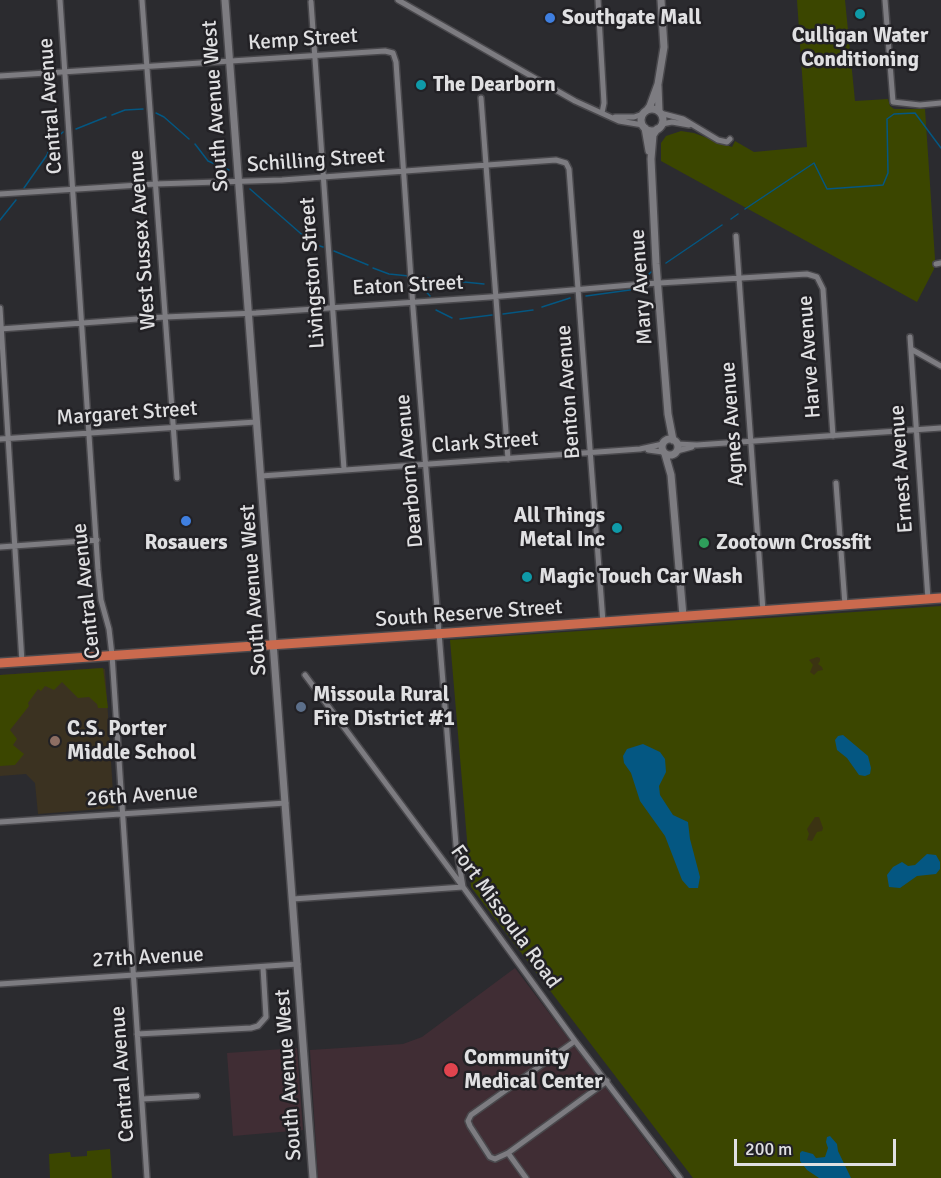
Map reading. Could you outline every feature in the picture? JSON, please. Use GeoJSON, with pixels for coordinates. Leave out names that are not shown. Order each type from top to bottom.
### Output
{"type":"FeatureCollection","features":[{"type":"Feature","properties":{"kind":"highway","name":"South Reserve Street"},"geometry":{"type":"LineString","coordinates":[[0,663],[941,598]]}},
{"type":"Feature","properties":{"kind":"street","name":"Central Avenue"},"geometry":{"type":"LineString","coordinates":[[60,0],[101,600],[109,629],[112,655],[147,1178]]}},
{"type":"Feature","properties":{"kind":"street","name":"West Sussex Avenue"},"geometry":{"type":"LineString","coordinates":[[142,0],[177,478]]}},
{"type":"Feature","properties":{"kind":"street","name":"South Avenue West"},"geometry":{"type":"LineString","coordinates":[[225,0],[314,1178]]}},
{"type":"Feature","properties":{"kind":"street"},"geometry":{"type":"LineString","coordinates":[[398,0],[575,101],[602,113],[651,130],[672,122],[691,125]]}},
{"type":"Feature","properties":{"kind":"street"},"geometry":{"type":"LineString","coordinates":[[598,0],[604,103],[602,113]]}},
{"type":"Feature","properties":{"kind":"street"},"geometry":{"type":"LineString","coordinates":[[885,0],[893,102],[920,105],[941,103]]}},
{"type":"Feature","properties":{"kind":"street"},"geometry":{"type":"LineString","coordinates":[[644,126],[645,112],[658,81],[664,47],[661,1]]}},
{"type":"Feature","properties":{"kind":"street","name":"Livingston Street"},"geometry":{"type":"LineString","coordinates":[[311,2],[345,469]]}},
{"type":"Feature","properties":{"kind":"street","name":"Kemp Street"},"geometry":{"type":"LineString","coordinates":[[0,76],[385,51],[393,53]]}},
{"type":"Feature","properties":{"kind":"street","name":"Dearborn Avenue"},"geometry":{"type":"LineString","coordinates":[[393,53],[396,62],[456,845],[463,886]]}},
{"type":"Feature","properties":{"kind":"street"},"geometry":{"type":"LineString","coordinates":[[658,81],[660,112],[663,118],[660,127]]}},
{"type":"Feature","properties":{"kind":"street"},"geometry":{"type":"LineString","coordinates":[[481,98],[508,459]]}},
{"type":"Feature","properties":{"kind":"street"},"geometry":{"type":"LineString","coordinates":[[602,113],[630,118],[653,109],[683,119],[717,141],[723,142],[730,139]]}},
{"type":"Feature","properties":{"kind":"street","name":"Mary Avenue"},"geometry":{"type":"LineString","coordinates":[[644,126],[651,159]]}},
{"type":"Feature","properties":{"kind":"street","name":"Mary Avenue"},"geometry":{"type":"LineString","coordinates":[[660,127],[653,135],[651,159],[671,475],[683,616]]}},
{"type":"Feature","properties":{"kind":"street","name":"Schilling Street"},"geometry":{"type":"LineString","coordinates":[[0,194],[155,184],[239,182],[563,161]]}},
{"type":"Feature","properties":{"kind":"street","name":"Benton Avenue"},"geometry":{"type":"LineString","coordinates":[[563,161],[569,170],[603,622]]}},
{"type":"Feature","properties":{"kind":"street","name":"Agnes Avenue"},"geometry":{"type":"LineString","coordinates":[[736,236],[763,610]]}},
{"type":"Feature","properties":{"kind":"street","name":"Eaton Street"},"geometry":{"type":"LineString","coordinates":[[1,329],[413,303],[802,273],[817,277]]}},
{"type":"Feature","properties":{"kind":"street","name":"Harve Avenue"},"geometry":{"type":"LineString","coordinates":[[817,277],[824,289],[832,436]]}},
{"type":"Feature","properties":{"kind":"street"},"geometry":{"type":"LineString","coordinates":[[0,308],[22,662]]}},
{"type":"Feature","properties":{"kind":"street","name":"Ernest Avenue"},"geometry":{"type":"LineString","coordinates":[[910,337],[928,599]]}},
{"type":"Feature","properties":{"kind":"street"},"geometry":{"type":"LineString","coordinates":[[911,349],[941,366]]}},
{"type":"Feature","properties":{"kind":"street","name":"Margaret Street"},"geometry":{"type":"LineString","coordinates":[[0,440],[256,422]]}},
{"type":"Feature","properties":{"kind":"street"},"geometry":{"type":"LineString","coordinates":[[670,447],[941,428]]}},
{"type":"Feature","properties":{"kind":"street","name":"Clark Street"},"geometry":{"type":"LineString","coordinates":[[261,476],[670,447]]}},
{"type":"Feature","properties":{"kind":"street"},"geometry":{"type":"LineString","coordinates":[[836,483],[845,605]]}},
{"type":"Feature","properties":{"kind":"street"},"geometry":{"type":"LineString","coordinates":[[0,547],[97,540]]}},
{"type":"Feature","properties":{"kind":"street","name":"Fort Missoula Road"},"geometry":{"type":"LineString","coordinates":[[305,675],[463,886],[575,1041],[680,1178]]}},
{"type":"Feature","properties":{"kind":"street","name":"26th Avenue"},"geometry":{"type":"LineString","coordinates":[[0,822],[286,803]]}},
{"type":"Feature","properties":{"kind":"street"},"geometry":{"type":"LineString","coordinates":[[293,899],[463,886]]}},
{"type":"Feature","properties":{"kind":"street","name":"27th Avenue"},"geometry":{"type":"LineString","coordinates":[[0,984],[298,964]]}},
{"type":"Feature","properties":{"kind":"street"},"geometry":{"type":"LineString","coordinates":[[137,1034],[258,1026],[266,1017],[263,967]]}},
{"type":"Feature","properties":{"kind":"street"},"geometry":{"type":"LineString","coordinates":[[575,1041],[471,1114],[468,1121],[470,1126],[490,1157],[495,1159],[508,1153],[607,1081]]}},
{"type":"Feature","properties":{"kind":"street"},"geometry":{"type":"LineString","coordinates":[[142,1099],[197,1096]]}},
{"type":"Feature","properties":{"kind":"street"},"geometry":{"type":"LineString","coordinates":[[508,1153],[526,1178]]}},
{"type":"Feature","properties":{"kind":"shaded area","name":"C.S. Porter Middle School"},"geometry":{"type":"Polygon","coordinates":[[[105,669],[114,808],[38,814],[35,783],[26,774],[0,776],[0,675],[105,669]]]}},
{"type":"Feature","properties":{"kind":"shaded area","name":"Community Medical Center"},"geometry":{"type":"Polygon","coordinates":[[[515,968],[674,1178],[318,1178],[310,1050],[403,1044],[422,1037],[515,968]]]}},
{"type":"Feature","properties":{"kind":"shaded area"},"geometry":{"type":"Polygon","coordinates":[[[297,1048],[303,1130],[233,1136],[227,1053],[297,1048]]]}},
{"type":"Feature","properties":{"kind":"green space"},"geometry":{"type":"Polygon","coordinates":[[[797,0],[845,0],[855,101],[888,99],[890,106],[894,109],[925,109],[935,259],[934,269],[917,302],[661,161],[661,143],[666,136],[681,131],[694,133],[732,147],[735,141],[754,152],[807,147],[797,0]]]}},
{"type":"Feature","properties":{"kind":"green space"},"geometry":{"type":"Polygon","coordinates":[[[941,606],[941,1178],[693,1178],[471,887],[450,640],[941,606]]]}},
{"type":"Feature","properties":{"kind":"green space"},"geometry":{"type":"Polygon","coordinates":[[[103,668],[108,708],[98,708],[89,697],[78,698],[62,682],[54,690],[45,686],[41,691],[38,689],[28,703],[29,706],[10,730],[17,739],[13,745],[24,754],[15,765],[0,766],[0,675],[103,668]]]}},
{"type":"Feature","properties":{"kind":"green space"},"geometry":{"type":"Polygon","coordinates":[[[110,1149],[112,1178],[50,1178],[49,1154],[70,1152],[71,1157],[87,1156],[87,1151],[110,1149]]]}},
{"type":"Feature","properties":{"kind":"sand"},"geometry":{"type":"Polygon","coordinates":[[[820,658],[818,664],[823,670],[814,675],[810,672],[813,665],[809,660],[820,658]]]}},
{"type":"Feature","properties":{"kind":"sand"},"geometry":{"type":"Polygon","coordinates":[[[815,817],[819,817],[822,831],[817,832],[812,841],[807,840],[809,834],[807,829],[815,817]]]}},
{"type":"Feature","properties":{"kind":"water"},"geometry":{"type":"Polygon","coordinates":[[[843,735],[868,756],[870,774],[859,775],[847,758],[837,750],[835,740],[838,736],[843,735]]]}},
{"type":"Feature","properties":{"kind":"water"},"geometry":{"type":"Polygon","coordinates":[[[643,744],[660,752],[665,759],[666,772],[659,786],[660,795],[673,815],[688,822],[700,877],[698,888],[689,888],[682,880],[665,836],[640,801],[631,773],[624,763],[623,756],[627,749],[643,744]]]}},
{"type":"Feature","properties":{"kind":"water"},"geometry":{"type":"Polygon","coordinates":[[[927,854],[936,855],[940,862],[940,869],[936,874],[917,876],[900,888],[889,887],[887,875],[893,867],[902,862],[908,866],[915,865],[927,854]]]}},
{"type":"Feature","properties":{"kind":"water"},"geometry":{"type":"Polygon","coordinates":[[[830,1136],[837,1144],[851,1178],[819,1178],[807,1170],[800,1161],[802,1151],[813,1154],[816,1158],[825,1157],[828,1148],[827,1137],[830,1136]]]}},
{"type":"Feature","properties":{"kind":"waterway"},"geometry":{"type":"LineString","coordinates":[[112,115],[125,110],[143,109]]}},
{"type":"Feature","properties":{"kind":"waterway"},"geometry":{"type":"LineString","coordinates":[[156,113],[164,117],[189,139]]}},
{"type":"Feature","properties":{"kind":"waterway"},"geometry":{"type":"LineString","coordinates":[[745,209],[814,163],[827,189],[883,185],[888,173],[887,119],[894,114],[915,113],[941,148]]}},
{"type":"Feature","properties":{"kind":"waterway"},"geometry":{"type":"LineString","coordinates":[[76,129],[106,117]]}},
{"type":"Feature","properties":{"kind":"waterway"},"geometry":{"type":"LineString","coordinates":[[24,188],[47,155],[52,142],[63,132]]}},
{"type":"Feature","properties":{"kind":"waterway"},"geometry":{"type":"LineString","coordinates":[[195,144],[208,161],[229,170]]}},
{"type":"Feature","properties":{"kind":"waterway"},"geometry":{"type":"LineString","coordinates":[[250,189],[307,239]]}},
{"type":"Feature","properties":{"kind":"waterway"},"geometry":{"type":"LineString","coordinates":[[0,220],[16,200]]}},
{"type":"Feature","properties":{"kind":"waterway"},"geometry":{"type":"LineString","coordinates":[[731,219],[738,214]]}},
{"type":"Feature","properties":{"kind":"waterway"},"geometry":{"type":"LineString","coordinates":[[666,263],[722,225]]}},
{"type":"Feature","properties":{"kind":"waterway"},"geometry":{"type":"LineString","coordinates":[[311,243],[323,247]]}},
{"type":"Feature","properties":{"kind":"waterway"},"geometry":{"type":"LineString","coordinates":[[334,251],[368,265]]}},
{"type":"Feature","properties":{"kind":"waterway"},"geometry":{"type":"LineString","coordinates":[[373,268],[389,274],[409,276]]}},
{"type":"Feature","properties":{"kind":"waterway"},"geometry":{"type":"LineString","coordinates":[[643,280],[651,272]]}},
{"type":"Feature","properties":{"kind":"waterway"},"geometry":{"type":"LineString","coordinates":[[414,277],[484,284]]}},
{"type":"Feature","properties":{"kind":"waterway"},"geometry":{"type":"LineString","coordinates":[[421,286],[430,296]]}},
{"type":"Feature","properties":{"kind":"waterway"},"geometry":{"type":"LineString","coordinates":[[586,296],[637,289]]}},
{"type":"Feature","properties":{"kind":"waterway"},"geometry":{"type":"LineString","coordinates":[[542,307],[570,298]]}},
{"type":"Feature","properties":{"kind":"waterway"},"geometry":{"type":"LineString","coordinates":[[436,310],[452,318]]}},
{"type":"Feature","properties":{"kind":"waterway"},"geometry":{"type":"LineString","coordinates":[[503,314],[533,310]]}},
{"type":"Feature","properties":{"kind":"waterway"},"geometry":{"type":"LineString","coordinates":[[460,319],[492,315]]}},
{"type":"Feature","properties":{"kind":"place","name":"Culligan Water Conditioning"},"geometry":{"type":"Point","coordinates":[860,14]}},
{"type":"Feature","properties":{"kind":"place","name":"Southgate Mall"},"geometry":{"type":"Point","coordinates":[550,18]}},
{"type":"Feature","properties":{"kind":"place","name":"The Dearborn"},"geometry":{"type":"Point","coordinates":[421,85]}},
{"type":"Feature","properties":{"kind":"place","name":"Rosauers"},"geometry":{"type":"Point","coordinates":[186,521]}},
{"type":"Feature","properties":{"kind":"place","name":"All Things Metal Inc"},"geometry":{"type":"Point","coordinates":[617,528]}},
{"type":"Feature","properties":{"kind":"place","name":"Zootown Crossfit"},"geometry":{"type":"Point","coordinates":[704,543]}},
{"type":"Feature","properties":{"kind":"place","name":"Magic Touch Car Wash"},"geometry":{"type":"Point","coordinates":[527,577]}},
{"type":"Feature","properties":{"kind":"place","name":"Missoula Rural Fire District #1"},"geometry":{"type":"Point","coordinates":[301,707]}},
{"type":"Feature","properties":{"kind":"place","name":"C.S. Porter Middle School"},"geometry":{"type":"Point","coordinates":[55,741]}},
{"type":"Feature","properties":{"kind":"place","name":"Community Medical Center"},"geometry":{"type":"Point","coordinates":[451,1070]}}]}
